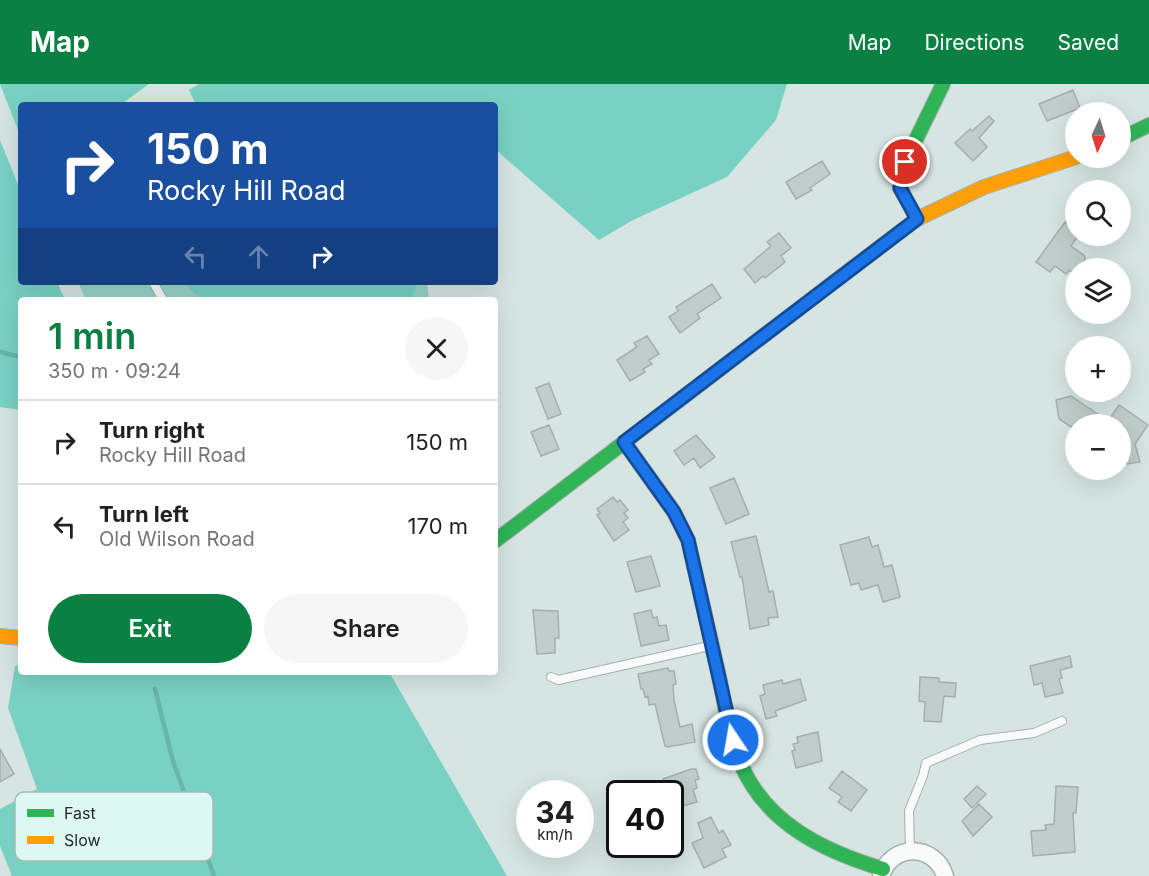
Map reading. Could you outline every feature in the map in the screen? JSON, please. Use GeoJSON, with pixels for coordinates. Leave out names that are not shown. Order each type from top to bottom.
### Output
{"type":"FeatureCollection","features":[{"type":"Feature","properties":{"kind":"main road"},"geometry":{"type":"LineString","coordinates":[[917,219],[900,188],[905,162],[943,84]]}},
{"type":"Feature","properties":{"kind":"main road"},"geometry":{"type":"LineString","coordinates":[[1131,134],[1149,125]]}},
{"type":"Feature","properties":{"kind":"main road"},"geometry":{"type":"LineString","coordinates":[[498,539],[917,219],[984,187],[1065,161]]}},
{"type":"Feature","properties":{"kind":"main road"},"geometry":{"type":"LineString","coordinates":[[624,442],[674,512],[688,540],[738,755],[744,770],[767,805],[788,825],[816,845],[882,873]]}},
{"type":"Feature","properties":{"kind":"main road"},"geometry":{"type":"LineString","coordinates":[[0,636],[18,638]]}},
{"type":"Feature","properties":{"kind":"street"},"geometry":{"type":"LineString","coordinates":[[882,873],[894,856],[910,850],[925,853],[934,858],[945,876]]}},
{"type":"Feature","properties":{"kind":"lane"},"geometry":{"type":"LineString","coordinates":[[551,677],[558,680],[713,646]]}},
{"type":"Feature","properties":{"kind":"lane"},"geometry":{"type":"LineString","coordinates":[[910,850],[909,811],[926,764],[980,740],[1034,733],[1062,721]]}},
{"type":"Feature","properties":{"kind":"green space"},"geometry":{"type":"Polygon","coordinates":[[[0,84],[149,84],[124,102],[18,102],[18,130],[0,84]]]}},
{"type":"Feature","properties":{"kind":"green space"},"geometry":{"type":"Polygon","coordinates":[[[199,84],[787,84],[776,120],[727,177],[633,220],[599,240],[498,152],[498,102],[195,102],[189,90],[199,84]]]}},
{"type":"Feature","properties":{"kind":"green space"},"geometry":{"type":"Polygon","coordinates":[[[0,140],[18,185],[18,285],[58,285],[64,297],[18,297],[18,410],[0,407],[0,140]]]}},
{"type":"Feature","properties":{"kind":"green space"},"geometry":{"type":"Polygon","coordinates":[[[79,285],[427,285],[429,297],[85,297],[79,285]]]}},
{"type":"Feature","properties":{"kind":"green space"},"geometry":{"type":"Polygon","coordinates":[[[186,285],[417,285],[412,297],[199,297],[186,285]]]}},
{"type":"Feature","properties":{"kind":"green space"},"geometry":{"type":"Polygon","coordinates":[[[15,666],[18,666],[18,675],[391,675],[507,876],[12,876],[0,846],[0,809],[15,801],[15,861],[213,861],[213,792],[31,792],[37,789],[8,708],[15,666]]]}},
{"type":"Feature","properties":{"kind":"building"},"geometry":{"type":"Polygon","coordinates":[[[1073,90],[1078,102],[1065,102],[1065,114],[1047,121],[1039,104],[1073,90]]]}},
{"type":"Feature","properties":{"kind":"building"},"geometry":{"type":"Polygon","coordinates":[[[989,116],[994,121],[979,138],[987,147],[973,161],[955,143],[989,116]]]}},
{"type":"Feature","properties":{"kind":"building"},"geometry":{"type":"Polygon","coordinates":[[[822,161],[830,174],[810,188],[812,190],[796,199],[786,182],[822,161]]]}},
{"type":"Feature","properties":{"kind":"building"},"geometry":{"type":"Polygon","coordinates":[[[1065,222],[1065,246],[1071,246],[1085,258],[1065,258],[1065,273],[1055,266],[1050,272],[1036,262],[1065,222]]]}},
{"type":"Feature","properties":{"kind":"building"},"geometry":{"type":"Polygon","coordinates":[[[779,233],[791,248],[781,256],[785,262],[755,283],[744,269],[771,246],[767,242],[779,233]]]}},
{"type":"Feature","properties":{"kind":"building"},"geometry":{"type":"Polygon","coordinates":[[[712,284],[721,298],[697,314],[700,318],[680,333],[669,317],[678,311],[676,307],[712,284]]]}},
{"type":"Feature","properties":{"kind":"building"},"geometry":{"type":"Polygon","coordinates":[[[647,336],[659,354],[649,360],[652,364],[643,369],[645,372],[630,381],[617,360],[637,347],[634,343],[647,336]]]}},
{"type":"Feature","properties":{"kind":"building"},"geometry":{"type":"Polygon","coordinates":[[[549,383],[561,414],[548,419],[536,388],[549,383]]]}},
{"type":"Feature","properties":{"kind":"building"},"geometry":{"type":"Polygon","coordinates":[[[1065,398],[1065,402],[1080,402],[1098,414],[1065,414],[1065,423],[1059,419],[1056,400],[1065,398]]]}},
{"type":"Feature","properties":{"kind":"building"},"geometry":{"type":"Polygon","coordinates":[[[1119,405],[1148,425],[1135,444],[1140,462],[1131,463],[1131,414],[1113,414],[1119,405]]]}},
{"type":"Feature","properties":{"kind":"building"},"geometry":{"type":"Polygon","coordinates":[[[549,425],[559,449],[541,456],[531,432],[549,425]]]}},
{"type":"Feature","properties":{"kind":"building"},"geometry":{"type":"Polygon","coordinates":[[[696,435],[715,457],[700,468],[694,458],[684,465],[674,451],[696,435]]]}},
{"type":"Feature","properties":{"kind":"building"},"geometry":{"type":"Polygon","coordinates":[[[734,478],[749,514],[726,524],[710,488],[734,478]]]}},
{"type":"Feature","properties":{"kind":"building"},"geometry":{"type":"Polygon","coordinates":[[[613,497],[617,502],[620,500],[628,510],[624,513],[628,518],[623,522],[629,530],[614,541],[597,515],[600,513],[597,509],[613,497]]]}},
{"type":"Feature","properties":{"kind":"building"},"geometry":{"type":"Polygon","coordinates":[[[756,536],[769,592],[773,591],[778,617],[768,618],[769,625],[750,629],[742,577],[740,577],[731,542],[756,536]]]}},
{"type":"Feature","properties":{"kind":"building"},"geometry":{"type":"Polygon","coordinates":[[[869,537],[872,547],[878,545],[884,567],[892,565],[900,597],[883,602],[878,585],[861,590],[859,583],[851,585],[840,545],[869,537]]]}},
{"type":"Feature","properties":{"kind":"building"},"geometry":{"type":"Polygon","coordinates":[[[651,556],[660,586],[636,592],[627,562],[651,556]]]}},
{"type":"Feature","properties":{"kind":"building"},"geometry":{"type":"Polygon","coordinates":[[[533,610],[558,611],[559,638],[555,638],[555,653],[537,654],[533,610]]]}},
{"type":"Feature","properties":{"kind":"building"},"geometry":{"type":"Polygon","coordinates":[[[651,610],[653,618],[657,617],[659,626],[666,625],[669,640],[641,646],[634,614],[651,610]]]}},
{"type":"Feature","properties":{"kind":"building"},"geometry":{"type":"Polygon","coordinates":[[[1070,656],[1072,667],[1060,670],[1062,678],[1059,679],[1063,693],[1045,697],[1042,683],[1034,685],[1030,666],[1070,656]]]}},
{"type":"Feature","properties":{"kind":"building"},"geometry":{"type":"Polygon","coordinates":[[[668,668],[669,671],[674,671],[676,684],[673,685],[674,700],[680,727],[692,724],[695,742],[668,747],[665,746],[655,704],[649,705],[648,696],[645,697],[641,689],[638,674],[668,668]]]}},
{"type":"Feature","properties":{"kind":"building"},"geometry":{"type":"Polygon","coordinates":[[[920,677],[939,678],[939,682],[956,683],[955,697],[944,696],[941,722],[924,721],[925,702],[919,701],[920,677]]]}},
{"type":"Feature","properties":{"kind":"building"},"geometry":{"type":"Polygon","coordinates":[[[800,679],[806,700],[775,711],[777,716],[766,719],[760,696],[765,694],[763,685],[782,680],[783,684],[800,679]]]}},
{"type":"Feature","properties":{"kind":"building"},"geometry":{"type":"Polygon","coordinates":[[[818,732],[822,761],[796,768],[792,751],[795,750],[793,744],[798,743],[797,737],[818,732]]]}},
{"type":"Feature","properties":{"kind":"building"},"geometry":{"type":"Polygon","coordinates":[[[0,749],[14,774],[0,782],[0,749]]]}},
{"type":"Feature","properties":{"kind":"building"},"geometry":{"type":"Polygon","coordinates":[[[696,769],[699,779],[695,780],[697,788],[693,790],[697,802],[684,806],[684,780],[663,779],[696,769]]]}},
{"type":"Feature","properties":{"kind":"building"},"geometry":{"type":"Polygon","coordinates":[[[842,771],[867,790],[851,811],[838,802],[842,797],[829,788],[842,771]]]}},
{"type":"Feature","properties":{"kind":"building"},"geometry":{"type":"Polygon","coordinates":[[[977,786],[986,794],[972,808],[964,799],[977,786]]]}},
{"type":"Feature","properties":{"kind":"building"},"geometry":{"type":"Polygon","coordinates":[[[1056,786],[1078,787],[1076,813],[1073,813],[1075,852],[1033,856],[1031,831],[1046,830],[1045,825],[1054,824],[1056,786]]]}},
{"type":"Feature","properties":{"kind":"building"},"geometry":{"type":"Polygon","coordinates":[[[979,804],[992,817],[973,836],[962,821],[979,804]]]}},
{"type":"Feature","properties":{"kind":"building"},"geometry":{"type":"Polygon","coordinates":[[[711,817],[719,833],[723,830],[731,845],[722,849],[726,857],[704,868],[692,843],[703,838],[698,823],[711,817]]]}},
{"type":"Feature","properties":{"kind":"waterway"},"geometry":{"type":"LineString","coordinates":[[0,352],[18,356]]}},
{"type":"Feature","properties":{"kind":"waterway"},"geometry":{"type":"LineString","coordinates":[[155,689],[173,761],[184,792]]}},
{"type":"Feature","properties":{"kind":"waterway"},"geometry":{"type":"LineString","coordinates":[[209,861],[214,876]]}},
{"type":"Feature","properties":{"kind":"traffic: fast"},"geometry":{"type":"LineString","coordinates":[[917,219],[900,188],[905,162],[943,84]]}},
{"type":"Feature","properties":{"kind":"traffic: fast"},"geometry":{"type":"LineString","coordinates":[[1131,134],[1149,125]]}},
{"type":"Feature","properties":{"kind":"traffic: fast"},"geometry":{"type":"LineString","coordinates":[[498,539],[830,285]]}},
{"type":"Feature","properties":{"kind":"traffic: fast"},"geometry":{"type":"LineString","coordinates":[[719,676],[736,752],[751,783],[764,802],[798,832],[839,853],[883,869]]}},
{"type":"Feature","properties":{"kind":"traffic: slow"},"geometry":{"type":"LineString","coordinates":[[830,285],[917,219],[984,187],[1065,161]]}},
{"type":"Feature","properties":{"kind":"traffic: slow"},"geometry":{"type":"LineString","coordinates":[[624,442],[674,512],[688,540],[719,676]]}},
{"type":"Feature","properties":{"kind":"traffic: slow"},"geometry":{"type":"LineString","coordinates":[[0,636],[18,638]]}},
{"type":"Feature","properties":{"kind":"route"},"geometry":{"type":"LineString","coordinates":[[733,740],[688,540],[674,512],[624,442],[917,219],[900,188],[905,162]]}}]}
